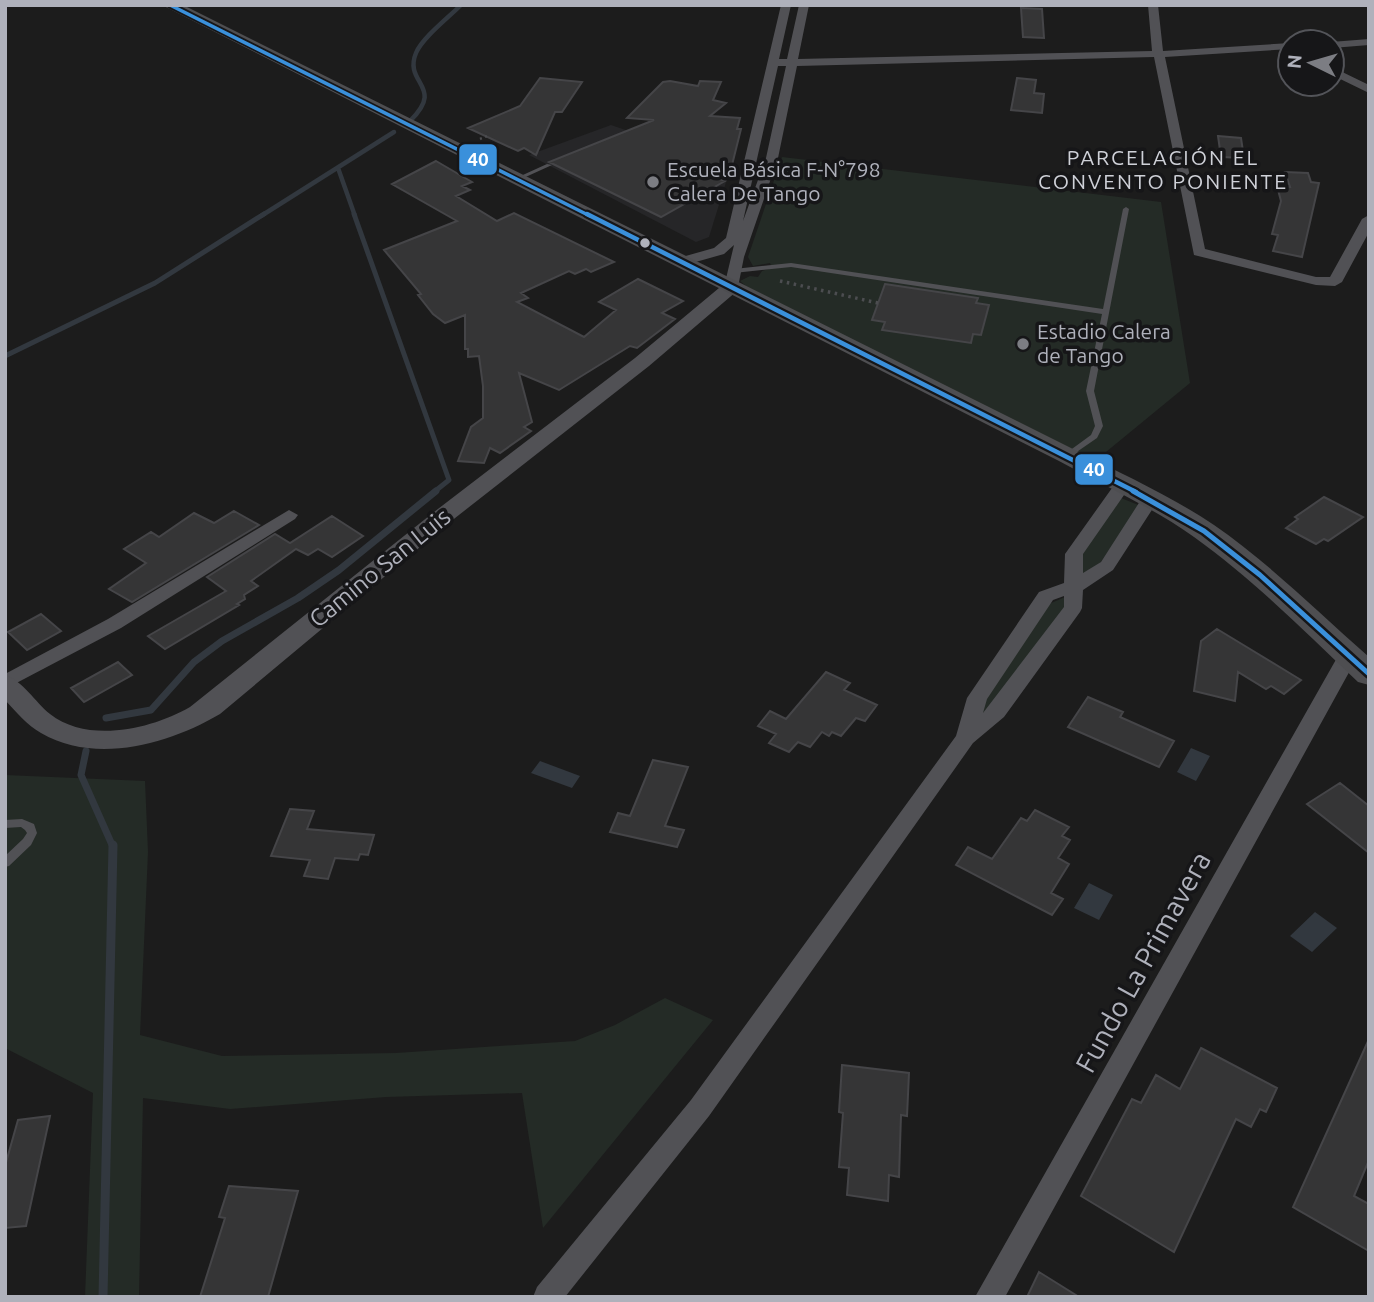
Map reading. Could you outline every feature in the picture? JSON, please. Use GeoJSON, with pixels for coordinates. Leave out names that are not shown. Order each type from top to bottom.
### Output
{"type":"FeatureCollection","features":[{"type":"Feature","properties":{"kind":"main road"},"geometry":{"type":"LineString","coordinates":[[170,5],[680,262],[734,272],[1150,499],[1204,531],[1231,552],[1358,665]]}},
{"type":"Feature","properties":{"kind":"street"},"geometry":{"type":"LineString","coordinates":[[680,262],[719,251],[732,240],[786,5]]}},
{"type":"Feature","properties":{"kind":"street"},"geometry":{"type":"LineString","coordinates":[[734,272],[772,158],[804,5]]}},
{"type":"Feature","properties":{"kind":"street"},"geometry":{"type":"LineString","coordinates":[[1153,5],[1158,48],[1197,248],[1201,254],[1316,281],[1335,282],[1369,219]]}},
{"type":"Feature","properties":{"kind":"street"},"geometry":{"type":"LineString","coordinates":[[1346,44],[1369,42]]}},
{"type":"Feature","properties":{"kind":"street"},"geometry":{"type":"LineString","coordinates":[[774,58],[1158,48],[1259,50],[1274,46]]}},
{"type":"Feature","properties":{"kind":"street"},"geometry":{"type":"LineString","coordinates":[[1346,78],[1369,90]]}},
{"type":"Feature","properties":{"kind":"street"},"geometry":{"type":"LineString","coordinates":[[719,251],[734,272]]}},
{"type":"Feature","properties":{"kind":"street","name":"Camino San Luis"},"geometry":{"type":"LineString","coordinates":[[5,683],[51,728],[73,736],[122,737],[156,732],[180,724],[211,707],[442,517],[642,362],[734,272]]}},
{"type":"Feature","properties":{"kind":"street"},"geometry":{"type":"LineString","coordinates":[[547,1297],[700,1108],[966,738],[997,712],[1073,608],[1074,554],[1123,485]]}},
{"type":"Feature","properties":{"kind":"street"},"geometry":{"type":"LineString","coordinates":[[966,738],[977,698],[1046,596],[1075,586],[1107,566],[1150,499]]}},
{"type":"Feature","properties":{"kind":"street"},"geometry":{"type":"LineString","coordinates":[[5,683],[60,656],[180,586],[289,515]]}},
{"type":"Feature","properties":{"kind":"street","name":"Fundo La Primavera"},"geometry":{"type":"LineString","coordinates":[[989,1297],[1358,665]]}},
{"type":"Feature","properties":{"kind":"lane"},"geometry":{"type":"LineString","coordinates":[[517,179],[549,165]]}},
{"type":"Feature","properties":{"kind":"lane"},"geometry":{"type":"LineString","coordinates":[[1068,456],[1094,436],[1099,426],[1090,391],[1126,209]]}},
{"type":"Feature","properties":{"kind":"lane"},"geometry":{"type":"LineString","coordinates":[[734,272],[791,265],[1105,312]]}},
{"type":"Feature","properties":{"kind":"lane"},"geometry":{"type":"LineString","coordinates":[[5,824],[22,823],[30,827],[32,833],[27,842],[5,863]]}},
{"type":"Feature","properties":{"kind":"path"},"geometry":{"type":"LineString","coordinates":[[480,139],[487,136]]}},
{"type":"Feature","properties":{"kind":"path"},"geometry":{"type":"LineString","coordinates":[[769,279],[878,303]]}},
{"type":"Feature","properties":{"kind":"shaded area","name":"Escuela Básica F-N°798 Calera De Tango"},"geometry":{"type":"Polygon","coordinates":[[[611,125],[731,166],[709,237],[696,242],[529,155],[611,125]]]}},
{"type":"Feature","properties":{"kind":"shaded area","name":"Estadio Calera de Tango"},"geometry":{"type":"Polygon","coordinates":[[[782,157],[1161,202],[1190,383],[1095,461],[746,286],[740,281],[750,276],[758,277],[762,271],[772,268],[770,263],[753,266],[748,257],[782,157]]]}},
{"type":"Feature","properties":{"kind":"shaded area"},"geometry":{"type":"Polygon","coordinates":[[[1121,498],[1141,506],[1100,563],[1079,577],[1079,555],[1121,498]]]}},
{"type":"Feature","properties":{"kind":"shaded area"},"geometry":{"type":"Polygon","coordinates":[[[1065,597],[1065,609],[993,707],[979,717],[982,700],[1049,604],[1065,597]]]}},
{"type":"Feature","properties":{"kind":"shaded area"},"geometry":{"type":"Polygon","coordinates":[[[1191,748],[1210,756],[1196,781],[1177,772],[1191,748]]]}},
{"type":"Feature","properties":{"kind":"shaded area"},"geometry":{"type":"Polygon","coordinates":[[[540,761],[580,776],[572,788],[531,773],[540,761]]]}},
{"type":"Feature","properties":{"kind":"shaded area"},"geometry":{"type":"Polygon","coordinates":[[[5,775],[145,781],[148,852],[140,1035],[222,1056],[396,1053],[575,1041],[615,1025],[665,998],[713,1020],[543,1228],[522,1093],[386,1097],[230,1109],[143,1098],[139,1297],[85,1297],[93,1093],[5,1048],[5,775]]]}},
{"type":"Feature","properties":{"kind":"shaded area"},"geometry":{"type":"Polygon","coordinates":[[[1089,883],[1113,895],[1099,920],[1074,908],[1089,883]]]}},
{"type":"Feature","properties":{"kind":"shaded area"},"geometry":{"type":"Polygon","coordinates":[[[1315,912],[1337,928],[1312,952],[1290,936],[1315,912]]]}},
{"type":"Feature","properties":{"kind":"building"},"geometry":{"type":"Polygon","coordinates":[[[1021,8],[1042,9],[1044,38],[1023,37],[1021,8]]]}},
{"type":"Feature","properties":{"kind":"building"},"geometry":{"type":"Polygon","coordinates":[[[540,78],[582,82],[562,112],[555,112],[536,155],[524,148],[518,151],[468,128],[520,106],[540,78]]]}},
{"type":"Feature","properties":{"kind":"building"},"geometry":{"type":"Polygon","coordinates":[[[1017,78],[1036,80],[1034,93],[1044,94],[1042,113],[1011,110],[1017,78]]]}},
{"type":"Feature","properties":{"kind":"building"},"geometry":{"type":"Polygon","coordinates":[[[700,81],[721,82],[713,100],[726,103],[710,116],[740,118],[737,129],[741,129],[732,165],[712,176],[725,181],[661,217],[549,162],[654,120],[627,118],[663,82],[698,86],[700,81]]]}},
{"type":"Feature","properties":{"kind":"building"},"geometry":{"type":"Polygon","coordinates":[[[1218,136],[1241,138],[1244,158],[1221,157],[1218,136]]]}},
{"type":"Feature","properties":{"kind":"building"},"geometry":{"type":"Polygon","coordinates":[[[436,161],[472,182],[462,186],[470,190],[456,196],[497,221],[514,213],[614,262],[591,272],[586,269],[575,274],[569,271],[521,293],[528,298],[517,302],[584,337],[616,310],[599,302],[638,279],[683,301],[662,313],[675,319],[637,348],[630,346],[559,390],[519,373],[532,422],[524,427],[531,431],[500,453],[490,448],[484,463],[458,461],[471,427],[483,418],[479,356],[468,357],[468,349],[465,349],[465,315],[445,323],[433,314],[418,295],[421,294],[384,250],[457,221],[392,184],[436,161]]]}},
{"type":"Feature","properties":{"kind":"building"},"geometry":{"type":"Polygon","coordinates":[[[1285,172],[1308,173],[1311,182],[1319,183],[1302,257],[1273,251],[1278,235],[1272,234],[1281,201],[1277,186],[1290,187],[1285,172]]]}},
{"type":"Feature","properties":{"kind":"building"},"geometry":{"type":"Polygon","coordinates":[[[885,284],[978,298],[976,303],[989,305],[981,335],[973,334],[971,343],[882,330],[885,322],[872,320],[885,284]]]}},
{"type":"Feature","properties":{"kind":"building"},"geometry":{"type":"Polygon","coordinates":[[[1324,497],[1363,517],[1328,541],[1324,539],[1316,544],[1286,528],[1298,519],[1295,517],[1324,497]]]}},
{"type":"Feature","properties":{"kind":"building"},"geometry":{"type":"Polygon","coordinates":[[[234,511],[259,525],[132,602],[109,589],[146,563],[124,549],[151,532],[159,537],[194,513],[214,523],[234,511]]]}},
{"type":"Feature","properties":{"kind":"building"},"geometry":{"type":"Polygon","coordinates":[[[332,516],[363,536],[332,557],[318,549],[308,555],[296,549],[251,581],[258,586],[244,595],[245,599],[237,604],[239,605],[165,649],[148,636],[226,591],[207,577],[275,534],[290,543],[332,516]]]}},
{"type":"Feature","properties":{"kind":"building"},"geometry":{"type":"Polygon","coordinates":[[[41,614],[61,631],[27,650],[8,632],[41,614]]]}},
{"type":"Feature","properties":{"kind":"building"},"geometry":{"type":"Polygon","coordinates":[[[1217,629],[1301,680],[1284,694],[1271,686],[1266,689],[1238,672],[1235,701],[1194,691],[1201,641],[1217,629]]]}},
{"type":"Feature","properties":{"kind":"building"},"geometry":{"type":"Polygon","coordinates":[[[118,662],[132,675],[84,702],[71,688],[118,662]]]}},
{"type":"Feature","properties":{"kind":"building"},"geometry":{"type":"Polygon","coordinates":[[[826,672],[850,683],[844,690],[877,705],[865,721],[856,718],[841,736],[832,732],[829,736],[822,732],[810,747],[798,742],[789,752],[769,743],[776,734],[758,726],[770,711],[786,719],[826,672]]]}},
{"type":"Feature","properties":{"kind":"building"},"geometry":{"type":"Polygon","coordinates":[[[1088,697],[1123,712],[1120,717],[1174,741],[1159,767],[1068,727],[1088,697]]]}},
{"type":"Feature","properties":{"kind":"building"},"geometry":{"type":"Polygon","coordinates":[[[653,760],[688,767],[665,826],[684,830],[677,847],[610,832],[618,813],[630,816],[653,760]]]}},
{"type":"Feature","properties":{"kind":"building"},"geometry":{"type":"Polygon","coordinates":[[[1340,783],[1369,806],[1369,853],[1307,804],[1340,783]]]}},
{"type":"Feature","properties":{"kind":"building"},"geometry":{"type":"Polygon","coordinates":[[[290,809],[314,811],[307,829],[374,835],[368,855],[360,854],[358,860],[335,858],[328,879],[304,876],[310,860],[271,856],[290,809]]]}},
{"type":"Feature","properties":{"kind":"building"},"geometry":{"type":"Polygon","coordinates":[[[1035,810],[1069,827],[1062,836],[1070,840],[1058,858],[1069,864],[1051,893],[1063,899],[1052,915],[956,865],[968,847],[992,859],[1021,818],[1027,821],[1035,810]]]}},
{"type":"Feature","properties":{"kind":"building"},"geometry":{"type":"Polygon","coordinates":[[[1369,1039],[1369,1160],[1354,1196],[1369,1204],[1369,1251],[1293,1207],[1369,1039]]]}},
{"type":"Feature","properties":{"kind":"building"},"geometry":{"type":"Polygon","coordinates":[[[1201,1048],[1277,1088],[1266,1112],[1260,1109],[1251,1127],[1236,1119],[1174,1252],[1081,1196],[1132,1099],[1141,1103],[1156,1075],[1180,1089],[1201,1048]]]}},
{"type":"Feature","properties":{"kind":"building"},"geometry":{"type":"Polygon","coordinates":[[[842,1065],[909,1073],[907,1116],[901,1115],[899,1177],[889,1175],[888,1201],[847,1195],[849,1168],[839,1167],[843,1113],[839,1112],[842,1065]]]}},
{"type":"Feature","properties":{"kind":"building"},"geometry":{"type":"Polygon","coordinates":[[[50,1116],[26,1226],[5,1228],[5,1166],[18,1120],[50,1116]]]}},
{"type":"Feature","properties":{"kind":"building"},"geometry":{"type":"Polygon","coordinates":[[[229,1186],[298,1191],[268,1297],[200,1297],[225,1218],[219,1217],[229,1186]]]}},
{"type":"Feature","properties":{"kind":"building"},"geometry":{"type":"Polygon","coordinates":[[[1039,1272],[1079,1297],[1027,1297],[1039,1272]]]}},
{"type":"Feature","properties":{"kind":"waterway"},"geometry":{"type":"LineString","coordinates":[[410,121],[424,100],[424,92],[413,63],[416,53],[430,34],[461,5]]}},
{"type":"Feature","properties":{"kind":"waterway"},"geometry":{"type":"LineString","coordinates":[[261,216],[394,132]]}},
{"type":"Feature","properties":{"kind":"waterway"},"geometry":{"type":"LineString","coordinates":[[338,168],[355,216]]}},
{"type":"Feature","properties":{"kind":"waterway"},"geometry":{"type":"LineString","coordinates":[[5,356],[155,283],[264,214]]}},
{"type":"Feature","properties":{"kind":"waterway"},"geometry":{"type":"LineString","coordinates":[[354,214],[449,480],[434,492]]}},
{"type":"Feature","properties":{"kind":"waterway"},"geometry":{"type":"LineString","coordinates":[[106,718],[151,710],[194,662],[222,641],[298,598],[339,570],[436,491]]}},
{"type":"Feature","properties":{"kind":"waterway"},"geometry":{"type":"LineString","coordinates":[[86,751],[81,775],[113,847]]}},
{"type":"Feature","properties":{"kind":"waterway"},"geometry":{"type":"LineString","coordinates":[[103,1297],[113,847]]}},
{"type":"Feature","properties":{"kind":"transit line","name":"40"},"geometry":{"type":"LineString","coordinates":[[170,5],[1068,456],[1177,514],[1204,531],[1260,575],[1369,674]]}},
{"type":"Feature","properties":{"kind":"place","name":"Escuela Básica F-N°798 Calera De Tango"},"geometry":{"type":"Point","coordinates":[653,182]}},
{"type":"Feature","properties":{"kind":"place","name":"Estadio Calera de Tango"},"geometry":{"type":"Point","coordinates":[1023,344]}},
{"type":"Feature","properties":{"kind":"district","name":"PARCELACIÓN EL CONVENTO PONIENTE"},"geometry":{"type":"Point","coordinates":[1163,170]}}]}
